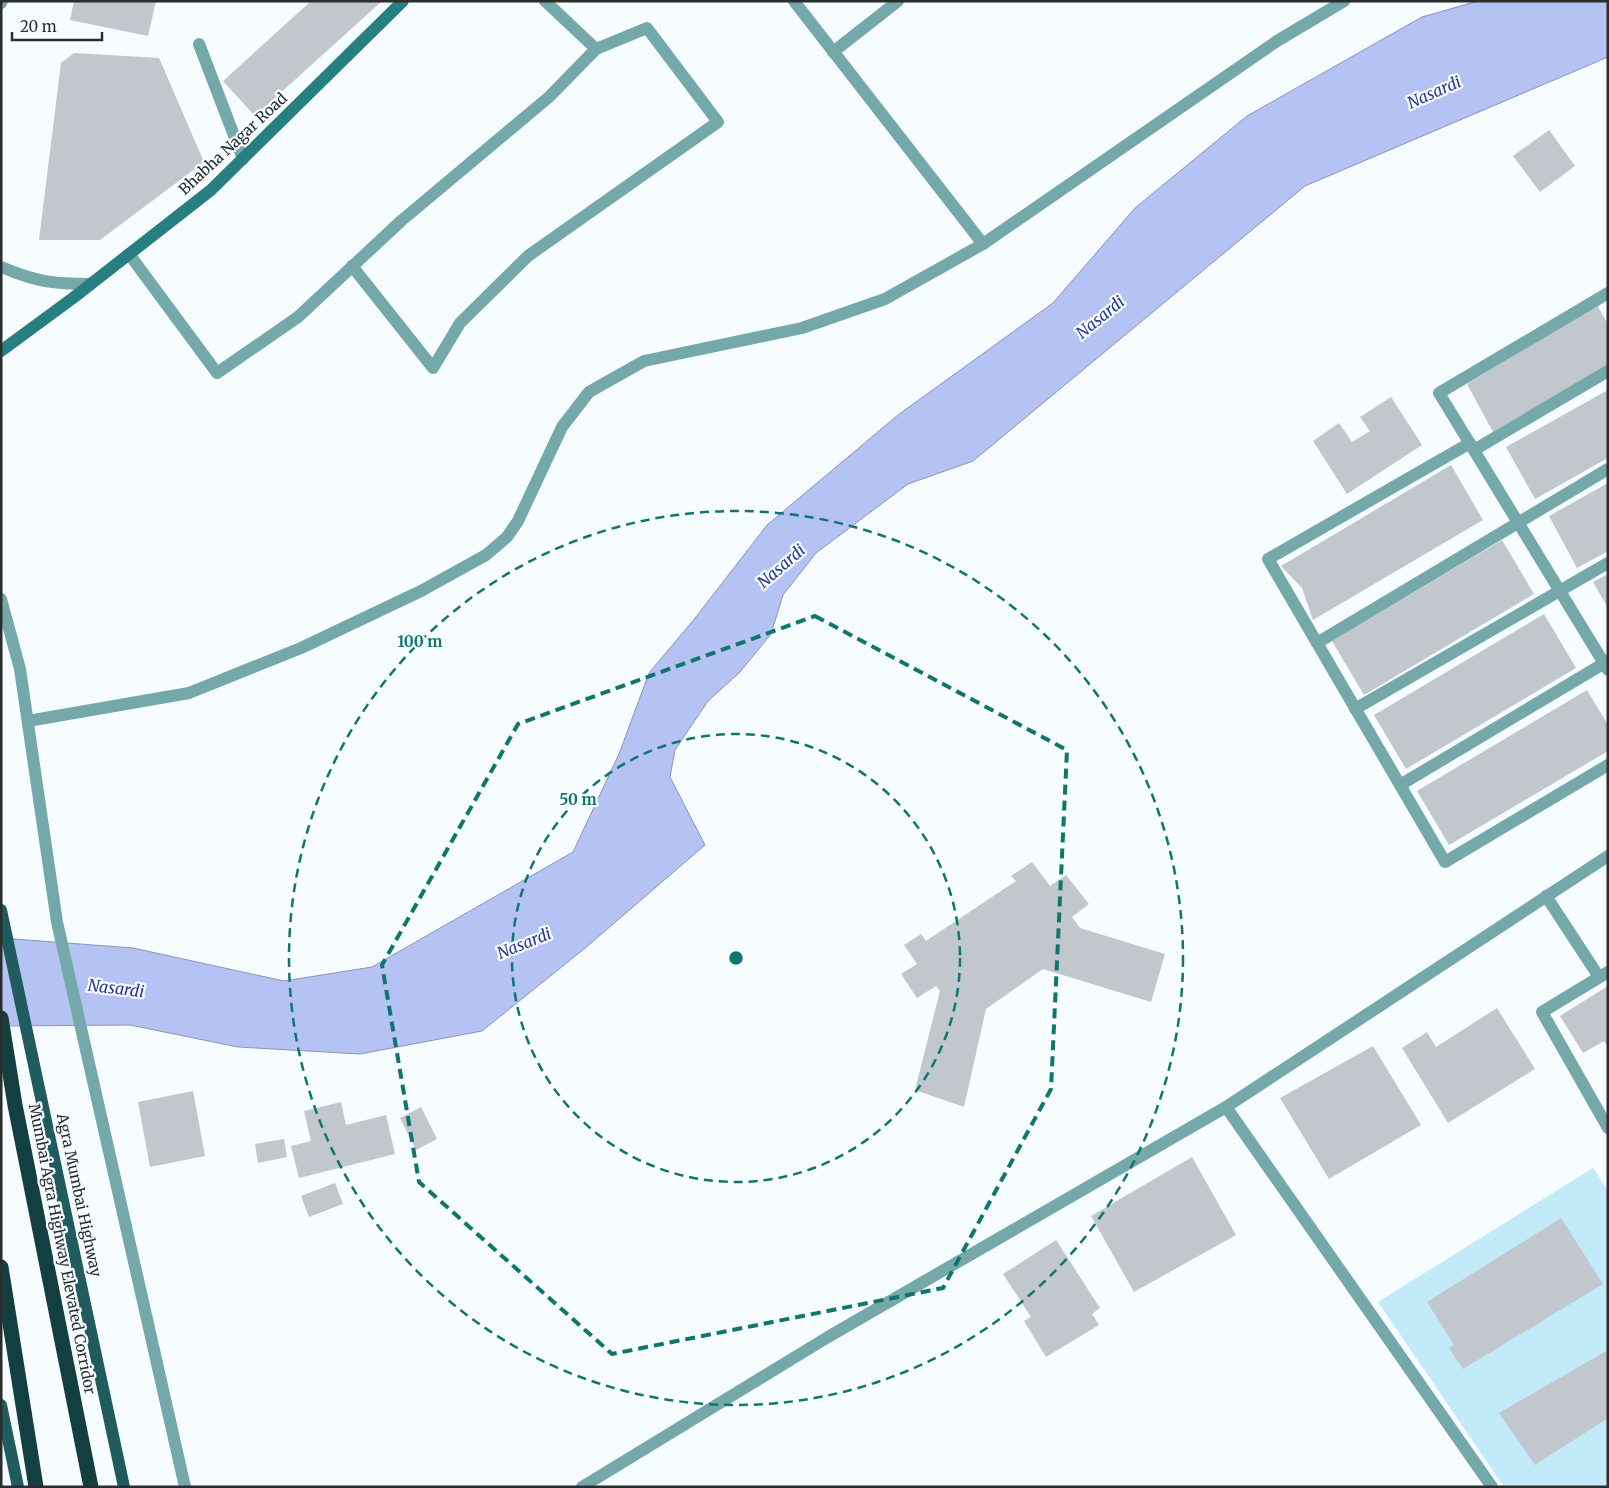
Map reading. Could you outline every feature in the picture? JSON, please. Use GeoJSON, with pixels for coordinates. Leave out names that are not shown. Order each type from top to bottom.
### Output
{"type":"FeatureCollection","features":[{"type":"Feature","properties":{"kind":"highway","name":"Mumbai Agra Highway Elevated Corridor"},"geometry":{"type":"LineString","coordinates":[[1,1018],[15,1105],[91,1487]]}},
{"type":"Feature","properties":{"kind":"highway"},"geometry":{"type":"LineString","coordinates":[[1,1267],[36,1487]]}},
{"type":"Feature","properties":{"kind":"main road","name":"Bhabha Nagar Road"},"geometry":{"type":"LineString","coordinates":[[1,351],[91,284],[211,190],[403,1]]}},
{"type":"Feature","properties":{"kind":"main road","name":"Agra Mumbai Highway"},"geometry":{"type":"LineString","coordinates":[[1,910],[124,1487]]}},
{"type":"Feature","properties":{"kind":"main road"},"geometry":{"type":"LineString","coordinates":[[1,1405],[18,1487]]}},
{"type":"Feature","properties":{"kind":"street"},"geometry":{"type":"LineString","coordinates":[[545,1],[596,49]]}},
{"type":"Feature","properties":{"kind":"street"},"geometry":{"type":"LineString","coordinates":[[794,1],[983,244]]}},
{"type":"Feature","properties":{"kind":"street"},"geometry":{"type":"LineString","coordinates":[[833,52],[898,1]]}},
{"type":"Feature","properties":{"kind":"street"},"geometry":{"type":"LineString","coordinates":[[28,720],[189,693],[301,648],[421,591],[486,555],[508,537],[518,521],[562,428],[589,392],[644,361],[802,328],[885,299],[983,244],[1277,41],[1344,1]]}},
{"type":"Feature","properties":{"kind":"street"},"geometry":{"type":"LineString","coordinates":[[129,254],[217,373],[298,317],[352,266],[401,221],[550,97],[596,49],[647,28],[718,122],[528,256],[460,323],[433,368],[352,266]]}},
{"type":"Feature","properties":{"kind":"street"},"geometry":{"type":"LineString","coordinates":[[199,44],[243,159]]}},
{"type":"Feature","properties":{"kind":"street"},"geometry":{"type":"LineString","coordinates":[[1,267],[52,284],[91,284]]}},
{"type":"Feature","properties":{"kind":"street"},"geometry":{"type":"LineString","coordinates":[[1400,785],[1606,665],[1439,393],[1608,293]]}},
{"type":"Feature","properties":{"kind":"street"},"geometry":{"type":"LineString","coordinates":[[1608,371],[1268,559],[1445,862],[1608,765]]}},
{"type":"Feature","properties":{"kind":"street"},"geometry":{"type":"LineString","coordinates":[[1317,643],[1608,469]]}},
{"type":"Feature","properties":{"kind":"street"},"geometry":{"type":"LineString","coordinates":[[1355,709],[1608,563]]}},
{"type":"Feature","properties":{"kind":"street"},"geometry":{"type":"LineString","coordinates":[[1,599],[20,669],[57,922],[87,1046],[185,1487]]}},
{"type":"Feature","properties":{"kind":"street"},"geometry":{"type":"LineString","coordinates":[[582,1487],[828,1337],[1226,1108],[1608,856]]}},
{"type":"Feature","properties":{"kind":"street"},"geometry":{"type":"LineString","coordinates":[[1546,896],[1603,975],[1542,1012],[1608,1128]]}},
{"type":"Feature","properties":{"kind":"street"},"geometry":{"type":"LineString","coordinates":[[1226,1108],[1492,1487]]}},
{"type":"Feature","properties":{"kind":"highlighted area"},"geometry":{"type":"Polygon","coordinates":[[[815,616],[1067,750],[1051,1089],[943,1288],[612,1354],[419,1182],[382,965],[518,724],[815,616]]]}},
{"type":"Feature","properties":{"kind":"shaded area"},"geometry":{"type":"Polygon","coordinates":[[[1593,1168],[1608,1191],[1608,1487],[1504,1487],[1378,1302],[1593,1168]]]}},
{"type":"Feature","properties":{"kind":"water","name":"Nasardi"},"geometry":{"type":"Polygon","coordinates":[[[1478,1],[1608,1],[1608,57],[1305,186],[973,461],[908,484],[816,553],[783,595],[771,634],[740,672],[708,701],[675,750],[670,777],[705,845],[584,949],[482,1031],[360,1054],[238,1047],[130,1025],[1,1026],[1,938],[133,948],[284,981],[372,967],[573,852],[619,754],[649,673],[696,617],[767,525],[898,415],[1053,303],[1135,208],[1247,116],[1422,17],[1478,1]]]}},
{"type":"Feature","properties":{"kind":"building"},"geometry":{"type":"Polygon","coordinates":[[[74,1],[156,1],[148,36],[70,20],[74,1]]]}},
{"type":"Feature","properties":{"kind":"building"},"geometry":{"type":"Polygon","coordinates":[[[311,1],[382,1],[255,116],[223,81],[311,1]]]}},
{"type":"Feature","properties":{"kind":"building"},"geometry":{"type":"Polygon","coordinates":[[[74,53],[159,58],[204,162],[100,240],[39,240],[61,63],[74,53]]]}},
{"type":"Feature","properties":{"kind":"building"},"geometry":{"type":"Polygon","coordinates":[[[1549,130],[1575,166],[1540,192],[1513,156],[1549,130]]]}},
{"type":"Feature","properties":{"kind":"building"},"geometry":{"type":"Polygon","coordinates":[[[1597,305],[1608,324],[1608,365],[1493,432],[1467,384],[1597,305]]]}},
{"type":"Feature","properties":{"kind":"building"},"geometry":{"type":"Polygon","coordinates":[[[1608,390],[1608,458],[1535,499],[1506,447],[1608,390]]]}},
{"type":"Feature","properties":{"kind":"building"},"geometry":{"type":"Polygon","coordinates":[[[1391,397],[1422,445],[1347,494],[1313,441],[1339,423],[1352,442],[1370,431],[1360,417],[1391,397]]]}},
{"type":"Feature","properties":{"kind":"building"},"geometry":{"type":"Polygon","coordinates":[[[1451,465],[1483,520],[1313,620],[1302,588],[1281,566],[1451,465]]]}},
{"type":"Feature","properties":{"kind":"building"},"geometry":{"type":"Polygon","coordinates":[[[1608,483],[1608,551],[1577,568],[1549,516],[1608,483]]]}},
{"type":"Feature","properties":{"kind":"building"},"geometry":{"type":"Polygon","coordinates":[[[1502,540],[1534,594],[1364,695],[1332,641],[1502,540]]]}},
{"type":"Feature","properties":{"kind":"building"},"geometry":{"type":"Polygon","coordinates":[[[1608,574],[1608,608],[1593,582],[1608,574]]]}},
{"type":"Feature","properties":{"kind":"building"},"geometry":{"type":"Polygon","coordinates":[[[1544,614],[1576,668],[1406,769],[1374,715],[1544,614]]]}},
{"type":"Feature","properties":{"kind":"building"},"geometry":{"type":"Polygon","coordinates":[[[1587,690],[1608,725],[1608,751],[1449,845],[1417,791],[1587,690]]]}},
{"type":"Feature","properties":{"kind":"building"},"geometry":{"type":"Polygon","coordinates":[[[1032,862],[1050,886],[1066,875],[1089,904],[1072,917],[1080,928],[1165,954],[1151,1002],[1043,969],[986,1009],[964,1107],[915,1090],[940,991],[936,986],[917,998],[901,974],[917,964],[904,945],[921,934],[926,941],[1016,881],[1011,876],[1032,862]]]}},
{"type":"Feature","properties":{"kind":"building"},"geometry":{"type":"Polygon","coordinates":[[[1608,986],[1608,1047],[1604,1041],[1583,1053],[1560,1016],[1608,986]]]}},
{"type":"Feature","properties":{"kind":"building"},"geometry":{"type":"Polygon","coordinates":[[[1497,1008],[1535,1069],[1448,1123],[1402,1048],[1427,1032],[1436,1047],[1497,1008]]]}},
{"type":"Feature","properties":{"kind":"building"},"geometry":{"type":"Polygon","coordinates":[[[1373,1046],[1421,1125],[1329,1179],[1280,1098],[1373,1046]]]}},
{"type":"Feature","properties":{"kind":"building"},"geometry":{"type":"Polygon","coordinates":[[[193,1091],[205,1156],[150,1167],[138,1102],[193,1091]]]}},
{"type":"Feature","properties":{"kind":"building"},"geometry":{"type":"Polygon","coordinates":[[[341,1102],[346,1125],[386,1115],[395,1154],[299,1178],[291,1146],[311,1141],[304,1111],[341,1102]]]}},
{"type":"Feature","properties":{"kind":"building"},"geometry":{"type":"Polygon","coordinates":[[[421,1107],[437,1139],[416,1150],[400,1118],[421,1107]]]}},
{"type":"Feature","properties":{"kind":"building"},"geometry":{"type":"Polygon","coordinates":[[[284,1139],[287,1157],[258,1163],[255,1144],[284,1139]]]}},
{"type":"Feature","properties":{"kind":"building"},"geometry":{"type":"Polygon","coordinates":[[[1192,1157],[1236,1235],[1134,1292],[1091,1216],[1192,1157]]]}},
{"type":"Feature","properties":{"kind":"building"},"geometry":{"type":"Polygon","coordinates":[[[335,1183],[343,1204],[309,1217],[301,1196],[335,1183]]]}},
{"type":"Feature","properties":{"kind":"building"},"geometry":{"type":"Polygon","coordinates":[[[1561,1218],[1603,1284],[1463,1369],[1449,1348],[1454,1345],[1427,1302],[1561,1218]]]}},
{"type":"Feature","properties":{"kind":"building"},"geometry":{"type":"Polygon","coordinates":[[[1056,1240],[1100,1308],[1092,1314],[1099,1325],[1046,1357],[1024,1321],[1031,1317],[1003,1274],[1056,1240]]]}},
{"type":"Feature","properties":{"kind":"building"},"geometry":{"type":"Polygon","coordinates":[[[1608,1350],[1608,1418],[1535,1465],[1499,1413],[1608,1350]]]}}]}
